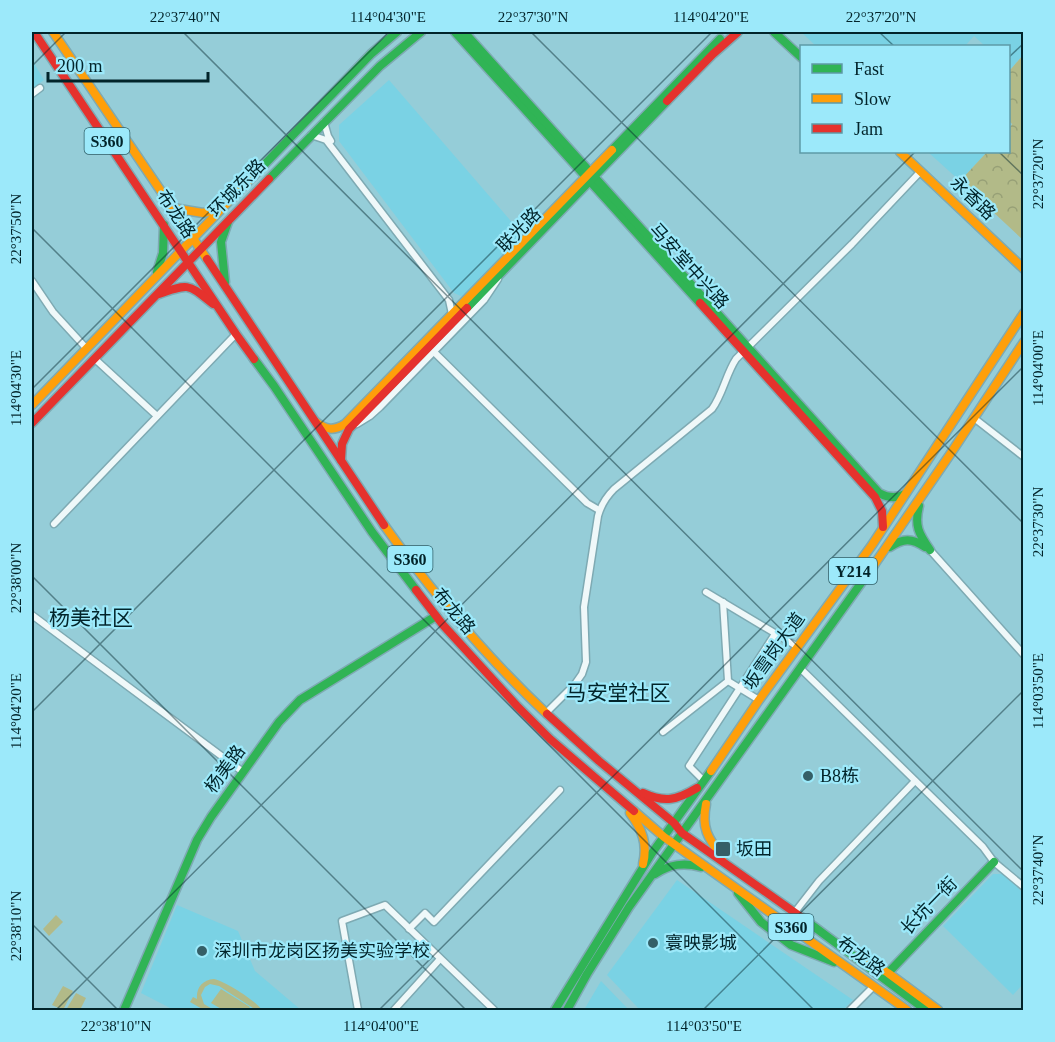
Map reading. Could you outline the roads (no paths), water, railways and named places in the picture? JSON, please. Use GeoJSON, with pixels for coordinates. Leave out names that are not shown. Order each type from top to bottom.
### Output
{"type":"FeatureCollection","features":[{"type":"Feature","properties":{"kind":"main road","name":"布龙路"},"geometry":{"type":"LineString","coordinates":[[34,32],[372,532],[436,616],[479,665],[558,746],[664,837],[907,1011]]}},
{"type":"Feature","properties":{"kind":"main road","name":"布龙路"},"geometry":{"type":"LineString","coordinates":[[53,32],[201,248],[393,536],[448,610],[481,648],[598,761],[682,832],[826,934],[926,1011]]}},
{"type":"Feature","properties":{"kind":"main road","name":"环城东路"},"geometry":{"type":"LineString","coordinates":[[32,405],[372,54],[397,32]]}},
{"type":"Feature","properties":{"kind":"main road","name":"环城东路"},"geometry":{"type":"LineString","coordinates":[[32,423],[311,135],[380,66],[421,32]]}},
{"type":"Feature","properties":{"kind":"main road","name":"马安堂中兴路"},"geometry":{"type":"LineString","coordinates":[[455,32],[590,176]]}},
{"type":"Feature","properties":{"kind":"main road","name":"马安堂中兴路"},"geometry":{"type":"LineString","coordinates":[[464,32],[590,176],[879,493],[897,498],[908,492]]}},
{"type":"Feature","properties":{"kind":"main road","name":"联光路"},"geometry":{"type":"LineString","coordinates":[[341,460],[341,445],[349,429],[504,269],[709,49],[729,32]]}},
{"type":"Feature","properties":{"kind":"main road","name":"联光路"},"geometry":{"type":"LineString","coordinates":[[315,421],[330,430],[345,424],[463,302],[713,54],[738,32]]}},
{"type":"Feature","properties":{"kind":"main road"},"geometry":{"type":"LineString","coordinates":[[774,32],[800,57]]}},
{"type":"Feature","properties":{"kind":"main road"},"geometry":{"type":"LineString","coordinates":[[782,32],[800,49]]}},
{"type":"Feature","properties":{"kind":"main road","name":"永香路"},"geometry":{"type":"LineString","coordinates":[[901,153],[1023,269]]}},
{"type":"Feature","properties":{"kind":"main road","name":"永香路"},"geometry":{"type":"LineString","coordinates":[[909,153],[1023,260]]}},
{"type":"Feature","properties":{"kind":"main road"},"geometry":{"type":"LineString","coordinates":[[173,208],[203,213],[224,207]]}},
{"type":"Feature","properties":{"kind":"main road"},"geometry":{"type":"LineString","coordinates":[[225,285],[221,242],[229,219]]}},
{"type":"Feature","properties":{"kind":"main road"},"geometry":{"type":"LineString","coordinates":[[156,276],[163,253],[164,225]]}},
{"type":"Feature","properties":{"kind":"main road"},"geometry":{"type":"LineString","coordinates":[[156,294],[182,286],[194,289],[221,311]]}},
{"type":"Feature","properties":{"kind":"main road","name":"坂雪岗大道"},"geometry":{"type":"LineString","coordinates":[[555,1010],[640,872],[759,700],[883,530],[1023,313]]}},
{"type":"Feature","properties":{"kind":"main road","name":"坂雪岗大道"},"geometry":{"type":"LineString","coordinates":[[567,1011],[587,974],[643,887],[883,553],[1023,342]]}},
{"type":"Feature","properties":{"kind":"main road","name":"马安堂中兴路"},"geometry":{"type":"LineString","coordinates":[[746,349],[875,497],[883,511],[883,530]]}},
{"type":"Feature","properties":{"kind":"main road"},"geometry":{"type":"LineString","coordinates":[[924,494],[915,522],[919,534],[930,550]]}},
{"type":"Feature","properties":{"kind":"main road"},"geometry":{"type":"LineString","coordinates":[[883,553],[899,541],[907,539],[916,541],[930,550]]}},
{"type":"Feature","properties":{"kind":"main road","name":"杨美路"},"geometry":{"type":"LineString","coordinates":[[124,1011],[197,840],[279,722],[300,699],[436,616]]}},
{"type":"Feature","properties":{"kind":"main road"},"geometry":{"type":"LineString","coordinates":[[630,787],[658,799],[669,800],[679,798],[703,783]]}},
{"type":"Feature","properties":{"kind":"main road"},"geometry":{"type":"LineString","coordinates":[[710,793],[703,815],[703,826],[708,837],[729,866]]}},
{"type":"Feature","properties":{"kind":"main road"},"geometry":{"type":"LineString","coordinates":[[621,800],[637,821],[645,839],[646,847],[640,872]]}},
{"type":"Feature","properties":{"kind":"main road","name":"长坑一街"},"geometry":{"type":"LineString","coordinates":[[888,973],[994,862]]}},
{"type":"Feature","properties":{"kind":"main road"},"geometry":{"type":"LineString","coordinates":[[643,887],[657,872],[673,864],[693,864],[712,871]]}},
{"type":"Feature","properties":{"kind":"main road"},"geometry":{"type":"LineString","coordinates":[[731,884],[761,922],[791,945],[848,968]]}},
{"type":"Feature","properties":{"kind":"main road"},"geometry":{"type":"LineString","coordinates":[[826,934],[888,973],[938,1011]]}},
{"type":"Feature","properties":{"kind":"street"},"geometry":{"type":"LineString","coordinates":[[32,94],[40,88]]}},
{"type":"Feature","properties":{"kind":"street"},"geometry":{"type":"LineString","coordinates":[[324,123],[328,136],[450,298],[463,302]]}},
{"type":"Feature","properties":{"kind":"street"},"geometry":{"type":"LineString","coordinates":[[311,135],[326,140],[449,300],[452,314]]}},
{"type":"Feature","properties":{"kind":"street"},"geometry":{"type":"LineString","coordinates":[[546,713],[575,684],[586,662],[584,607],[599,510],[607,496],[712,409],[732,365],[746,349],[852,244],[921,171]]}},
{"type":"Feature","properties":{"kind":"street"},"geometry":{"type":"LineString","coordinates":[[349,429],[375,411],[434,352],[484,300],[504,269]]}},
{"type":"Feature","properties":{"kind":"street"},"geometry":{"type":"LineString","coordinates":[[32,281],[53,312],[87,348]]}},
{"type":"Feature","properties":{"kind":"street"},"geometry":{"type":"LineString","coordinates":[[54,524],[236,334]]}},
{"type":"Feature","properties":{"kind":"street"},"geometry":{"type":"LineString","coordinates":[[434,352],[587,504],[599,510]]}},
{"type":"Feature","properties":{"kind":"street"},"geometry":{"type":"LineString","coordinates":[[94,359],[157,416]]}},
{"type":"Feature","properties":{"kind":"street"},"geometry":{"type":"LineString","coordinates":[[974,418],[1023,457]]}},
{"type":"Feature","properties":{"kind":"street"},"geometry":{"type":"LineString","coordinates":[[930,550],[1023,655]]}},
{"type":"Feature","properties":{"kind":"street"},"geometry":{"type":"LineString","coordinates":[[706,592],[798,647]]}},
{"type":"Feature","properties":{"kind":"street"},"geometry":{"type":"LineString","coordinates":[[723,602],[728,681]]}},
{"type":"Feature","properties":{"kind":"street"},"geometry":{"type":"LineString","coordinates":[[32,615],[243,772]]}},
{"type":"Feature","properties":{"kind":"street"},"geometry":{"type":"LineString","coordinates":[[703,783],[689,766],[775,634]]}},
{"type":"Feature","properties":{"kind":"street"},"geometry":{"type":"LineString","coordinates":[[800,668],[983,847],[994,862],[1023,886]]}},
{"type":"Feature","properties":{"kind":"street"},"geometry":{"type":"LineString","coordinates":[[728,681],[759,700]]}},
{"type":"Feature","properties":{"kind":"street"},"geometry":{"type":"LineString","coordinates":[[663,732],[728,681]]}},
{"type":"Feature","properties":{"kind":"street"},"geometry":{"type":"LineString","coordinates":[[795,912],[819,881],[915,781]]}},
{"type":"Feature","properties":{"kind":"street"},"geometry":{"type":"LineString","coordinates":[[410,929],[425,913],[434,922],[560,790]]}},
{"type":"Feature","properties":{"kind":"street"},"geometry":{"type":"LineString","coordinates":[[350,1011],[358,1010],[342,921],[385,905],[494,1011]]}},
{"type":"Feature","properties":{"kind":"street"},"geometry":{"type":"LineString","coordinates":[[394,1011],[440,959]]}},
{"type":"Feature","properties":{"kind":"street"},"geometry":{"type":"LineString","coordinates":[[850,1011],[874,986]]}},
{"type":"Feature","properties":{"kind":"place","name":"B8栋"},"geometry":{"type":"Point","coordinates":[808,776]}},
{"type":"Feature","properties":{"kind":"place","name":"坂田"},"geometry":{"type":"Point","coordinates":[723,849]}},
{"type":"Feature","properties":{"kind":"place","name":"寰映影城"},"geometry":{"type":"Point","coordinates":[653,943]}},
{"type":"Feature","properties":{"kind":"place","name":"深圳市龙岗区扬美实验学校"},"geometry":{"type":"Point","coordinates":[202,951]}},
{"type":"Feature","properties":{"kind":"district","name":"杨美社区"},"geometry":{"type":"Point","coordinates":[91,618]}},
{"type":"Feature","properties":{"kind":"district","name":"马安堂社区"},"geometry":{"type":"Point","coordinates":[618,693]}}]}
